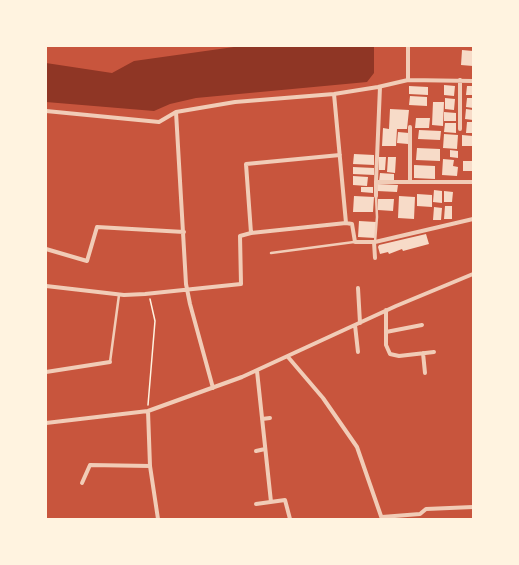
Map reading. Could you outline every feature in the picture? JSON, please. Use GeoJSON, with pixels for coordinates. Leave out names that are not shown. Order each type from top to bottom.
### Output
{"type":"FeatureCollection","features":[{"type":"Feature","properties":{"kind":"street"},"geometry":{"type":"LineString","coordinates":[[408,46],[408,80]]}},
{"type":"Feature","properties":{"kind":"street"},"geometry":{"type":"LineString","coordinates":[[46,111],[159,122],[176,112],[235,102],[334,94],[380,87],[408,80],[473,81]]}},
{"type":"Feature","properties":{"kind":"street"},"geometry":{"type":"LineString","coordinates":[[460,80],[460,129]]}},
{"type":"Feature","properties":{"kind":"street"},"geometry":{"type":"LineString","coordinates":[[376,196],[380,87]]}},
{"type":"Feature","properties":{"kind":"street"},"geometry":{"type":"LineString","coordinates":[[334,94],[346,223]]}},
{"type":"Feature","properties":{"kind":"street"},"geometry":{"type":"LineString","coordinates":[[176,112],[187,290],[213,388]]}},
{"type":"Feature","properties":{"kind":"street"},"geometry":{"type":"LineString","coordinates":[[410,127],[410,182]]}},
{"type":"Feature","properties":{"kind":"street"},"geometry":{"type":"LineString","coordinates":[[251,233],[246,164],[340,155]]}},
{"type":"Feature","properties":{"kind":"street"},"geometry":{"type":"LineString","coordinates":[[376,182],[473,182]]}},
{"type":"Feature","properties":{"kind":"street"},"geometry":{"type":"LineString","coordinates":[[46,286],[120,294],[149,294],[241,284],[240,236],[251,233],[346,223],[352,224],[355,242],[374,242],[473,219]]}},
{"type":"Feature","properties":{"kind":"street"},"geometry":{"type":"LineString","coordinates":[[46,249],[87,261],[97,228],[184,232]]}},
{"type":"Feature","properties":{"kind":"street"},"geometry":{"type":"LineString","coordinates":[[374,242],[375,258]]}},
{"type":"Feature","properties":{"kind":"street"},"geometry":{"type":"LineString","coordinates":[[46,423],[148,411],[257,371],[386,310],[473,274]]}},
{"type":"Feature","properties":{"kind":"street"},"geometry":{"type":"LineString","coordinates":[[358,288],[360,323]]}},
{"type":"Feature","properties":{"kind":"street"},"geometry":{"type":"LineString","coordinates":[[386,310],[386,345],[390,354],[399,356],[434,352]]}},
{"type":"Feature","properties":{"kind":"street"},"geometry":{"type":"LineString","coordinates":[[355,325],[358,352]]}},
{"type":"Feature","properties":{"kind":"street"},"geometry":{"type":"LineString","coordinates":[[386,332],[422,325]]}},
{"type":"Feature","properties":{"kind":"street"},"geometry":{"type":"LineString","coordinates":[[423,353],[425,373]]}},
{"type":"Feature","properties":{"kind":"street"},"geometry":{"type":"LineString","coordinates":[[288,357],[323,398],[357,447],[382,518],[420,514],[426,509],[473,507]]}},
{"type":"Feature","properties":{"kind":"street"},"geometry":{"type":"LineString","coordinates":[[46,372],[110,362]]}},
{"type":"Feature","properties":{"kind":"street"},"geometry":{"type":"LineString","coordinates":[[257,371],[271,502]]}},
{"type":"Feature","properties":{"kind":"street"},"geometry":{"type":"LineString","coordinates":[[148,411],[150,466],[158,519]]}},
{"type":"Feature","properties":{"kind":"street"},"geometry":{"type":"LineString","coordinates":[[262,419],[270,418]]}},
{"type":"Feature","properties":{"kind":"street"},"geometry":{"type":"LineString","coordinates":[[256,451],[265,449]]}},
{"type":"Feature","properties":{"kind":"street"},"geometry":{"type":"LineString","coordinates":[[82,483],[90,465],[150,466]]}},
{"type":"Feature","properties":{"kind":"street"},"geometry":{"type":"LineString","coordinates":[[256,504],[285,500],[290,519]]}},
{"type":"Feature","properties":{"kind":"lane"},"geometry":{"type":"LineString","coordinates":[[374,242],[376,196]]}},
{"type":"Feature","properties":{"kind":"lane"},"geometry":{"type":"LineString","coordinates":[[271,253],[355,242]]}},
{"type":"Feature","properties":{"kind":"lane"},"geometry":{"type":"LineString","coordinates":[[110,362],[120,294]]}},
{"type":"Feature","properties":{"kind":"path"},"geometry":{"type":"LineString","coordinates":[[148,411],[155,321],[149,294]]}},
{"type":"Feature","properties":{"kind":"shaded area"},"geometry":{"type":"Polygon","coordinates":[[[241,46],[374,46],[374,73],[367,82],[196,98],[170,104],[154,111],[46,102],[46,63],[112,73],[134,61],[241,46]]]}},
{"type":"Feature","properties":{"kind":"building"},"geometry":{"type":"Polygon","coordinates":[[[462,50],[473,51],[473,66],[461,65],[462,50]]]}},
{"type":"Feature","properties":{"kind":"building"},"geometry":{"type":"Polygon","coordinates":[[[444,85],[455,86],[454,96],[444,95],[444,85]]]}},
{"type":"Feature","properties":{"kind":"building"},"geometry":{"type":"Polygon","coordinates":[[[409,86],[428,87],[428,95],[409,94],[409,86]]]}},
{"type":"Feature","properties":{"kind":"building"},"geometry":{"type":"Polygon","coordinates":[[[467,86],[473,86],[473,95],[466,95],[467,86]]]}},
{"type":"Feature","properties":{"kind":"building"},"geometry":{"type":"Polygon","coordinates":[[[410,96],[427,97],[427,106],[409,105],[410,96]]]}},
{"type":"Feature","properties":{"kind":"building"},"geometry":{"type":"Polygon","coordinates":[[[445,98],[455,99],[454,110],[445,109],[445,98]]]}},
{"type":"Feature","properties":{"kind":"building"},"geometry":{"type":"Polygon","coordinates":[[[467,98],[473,98],[473,108],[466,107],[467,98]]]}},
{"type":"Feature","properties":{"kind":"building"},"geometry":{"type":"Polygon","coordinates":[[[433,102],[444,102],[443,126],[432,125],[433,102]]]}},
{"type":"Feature","properties":{"kind":"building"},"geometry":{"type":"Polygon","coordinates":[[[390,109],[409,110],[407,129],[397,129],[396,146],[382,146],[383,128],[389,129],[390,109]]]}},
{"type":"Feature","properties":{"kind":"building"},"geometry":{"type":"Polygon","coordinates":[[[466,109],[473,110],[473,120],[465,119],[466,109]]]}},
{"type":"Feature","properties":{"kind":"building"},"geometry":{"type":"Polygon","coordinates":[[[444,112],[456,113],[456,121],[444,121],[444,112]]]}},
{"type":"Feature","properties":{"kind":"building"},"geometry":{"type":"Polygon","coordinates":[[[416,118],[430,118],[429,128],[415,128],[416,118]]]}},
{"type":"Feature","properties":{"kind":"building"},"geometry":{"type":"Polygon","coordinates":[[[467,122],[473,122],[473,133],[466,133],[467,122]]]}},
{"type":"Feature","properties":{"kind":"building"},"geometry":{"type":"Polygon","coordinates":[[[445,123],[456,123],[456,133],[444,132],[445,123]]]}},
{"type":"Feature","properties":{"kind":"building"},"geometry":{"type":"Polygon","coordinates":[[[419,130],[441,131],[440,140],[418,139],[419,130]]]}},
{"type":"Feature","properties":{"kind":"building"},"geometry":{"type":"Polygon","coordinates":[[[398,132],[409,133],[408,144],[397,143],[398,132]]]}},
{"type":"Feature","properties":{"kind":"building"},"geometry":{"type":"Polygon","coordinates":[[[444,134],[458,135],[457,149],[443,148],[444,134]]]}},
{"type":"Feature","properties":{"kind":"building"},"geometry":{"type":"Polygon","coordinates":[[[462,135],[473,136],[473,146],[462,146],[462,135]]]}},
{"type":"Feature","properties":{"kind":"building"},"geometry":{"type":"Polygon","coordinates":[[[417,148],[440,149],[440,161],[416,160],[417,148]]]}},
{"type":"Feature","properties":{"kind":"building"},"geometry":{"type":"Polygon","coordinates":[[[450,150],[458,151],[458,158],[450,157],[450,150]]]}},
{"type":"Feature","properties":{"kind":"building"},"geometry":{"type":"Polygon","coordinates":[[[354,154],[374,155],[374,165],[353,164],[354,154]]]}},
{"type":"Feature","properties":{"kind":"building"},"geometry":{"type":"Polygon","coordinates":[[[379,157],[386,157],[385,170],[379,170],[379,157]]]}},
{"type":"Feature","properties":{"kind":"building"},"geometry":{"type":"Polygon","coordinates":[[[388,157],[396,157],[395,173],[387,172],[388,157]]]}},
{"type":"Feature","properties":{"kind":"building"},"geometry":{"type":"Polygon","coordinates":[[[443,159],[454,160],[453,166],[458,167],[457,176],[442,175],[443,159]]]}},
{"type":"Feature","properties":{"kind":"building"},"geometry":{"type":"Polygon","coordinates":[[[463,161],[473,161],[473,171],[463,171],[463,161]]]}},
{"type":"Feature","properties":{"kind":"building"},"geometry":{"type":"Polygon","coordinates":[[[414,165],[435,166],[435,179],[414,178],[414,165]]]}},
{"type":"Feature","properties":{"kind":"building"},"geometry":{"type":"Polygon","coordinates":[[[353,167],[374,168],[374,175],[353,174],[353,167]]]}},
{"type":"Feature","properties":{"kind":"building"},"geometry":{"type":"Polygon","coordinates":[[[380,173],[394,174],[394,182],[379,181],[380,173]]]}},
{"type":"Feature","properties":{"kind":"building"},"geometry":{"type":"Polygon","coordinates":[[[353,176],[368,177],[367,186],[353,185],[353,176]]]}},
{"type":"Feature","properties":{"kind":"building"},"geometry":{"type":"Polygon","coordinates":[[[377,184],[398,185],[397,192],[377,191],[377,184]]]}},
{"type":"Feature","properties":{"kind":"building"},"geometry":{"type":"Polygon","coordinates":[[[361,187],[373,187],[373,193],[361,192],[361,187]]]}},
{"type":"Feature","properties":{"kind":"building"},"geometry":{"type":"Polygon","coordinates":[[[434,190],[442,191],[442,203],[433,202],[434,190]]]}},
{"type":"Feature","properties":{"kind":"building"},"geometry":{"type":"Polygon","coordinates":[[[444,191],[453,192],[452,202],[444,202],[444,191]]]}},
{"type":"Feature","properties":{"kind":"building"},"geometry":{"type":"Polygon","coordinates":[[[417,194],[432,195],[432,207],[417,206],[417,194]]]}},
{"type":"Feature","properties":{"kind":"building"},"geometry":{"type":"Polygon","coordinates":[[[354,196],[374,197],[373,212],[353,212],[354,196]]]}},
{"type":"Feature","properties":{"kind":"building"},"geometry":{"type":"Polygon","coordinates":[[[399,196],[415,197],[414,219],[398,218],[399,196]]]}},
{"type":"Feature","properties":{"kind":"building"},"geometry":{"type":"Polygon","coordinates":[[[378,199],[394,199],[393,211],[378,210],[378,199]]]}},
{"type":"Feature","properties":{"kind":"building"},"geometry":{"type":"Polygon","coordinates":[[[445,206],[452,206],[452,219],[444,219],[445,206]]]}},
{"type":"Feature","properties":{"kind":"building"},"geometry":{"type":"Polygon","coordinates":[[[434,207],[442,208],[441,220],[433,220],[434,207]]]}},
{"type":"Feature","properties":{"kind":"building"},"geometry":{"type":"Polygon","coordinates":[[[359,221],[376,222],[375,238],[358,237],[359,221]]]}},
{"type":"Feature","properties":{"kind":"building"},"geometry":{"type":"Polygon","coordinates":[[[426,234],[429,244],[403,251],[402,249],[389,254],[388,252],[380,254],[378,247],[379,245],[426,234]]]}}]}
